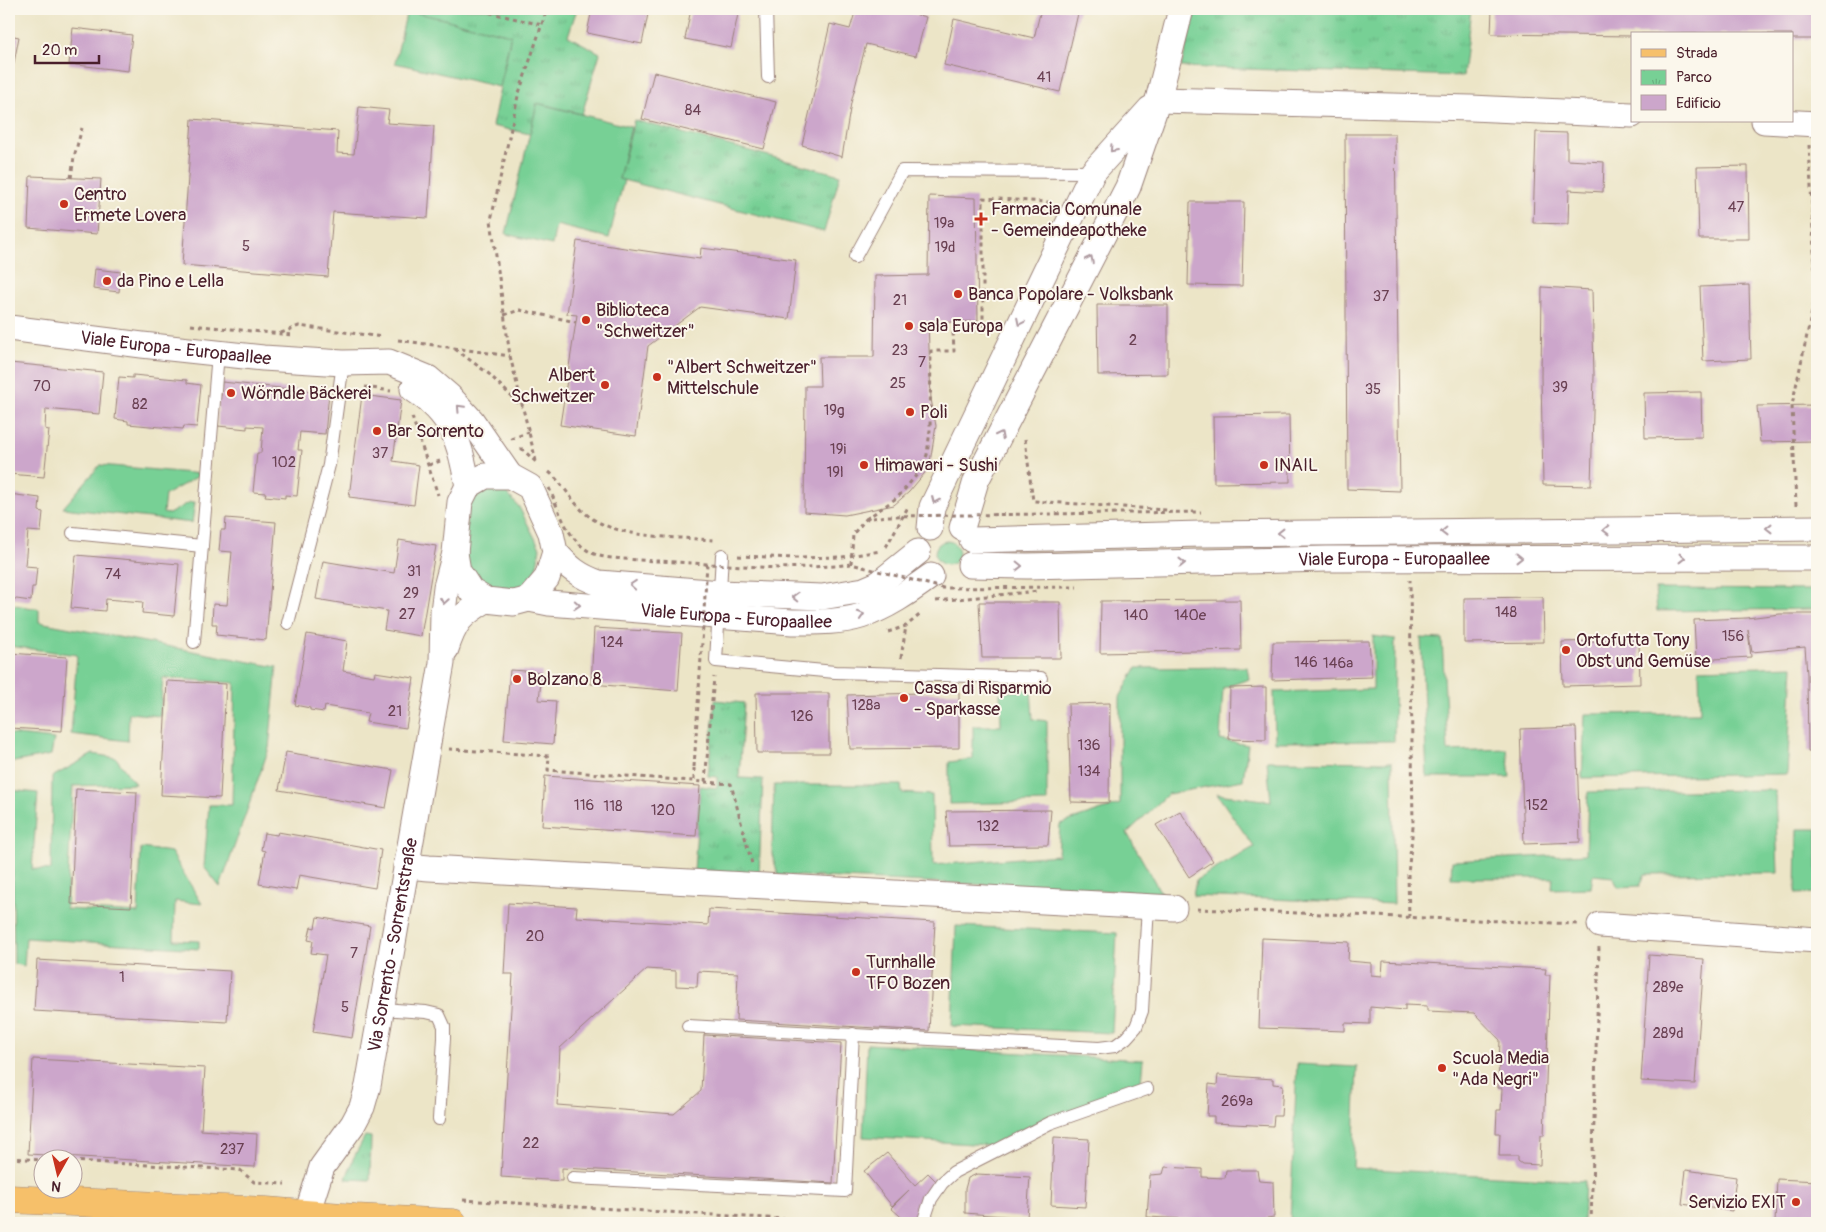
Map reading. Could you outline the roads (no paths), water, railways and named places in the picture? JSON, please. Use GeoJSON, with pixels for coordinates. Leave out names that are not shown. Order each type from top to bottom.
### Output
{"type":"FeatureCollection","features":[{"type":"Feature","properties":{"kind":"main road"},"geometry":{"type":"LineString","coordinates":[[9,1199],[305,1219],[454,1212]]}},
{"type":"Feature","properties":{"kind":"street"},"geometry":{"type":"LineString","coordinates":[[918,552],[922,566],[930,576],[945,579],[960,576],[970,566],[974,553],[967,534],[976,482],[1108,222],[1128,187],[1158,100],[1181,9]]}},
{"type":"Feature","properties":{"kind":"street"},"geometry":{"type":"LineString","coordinates":[[930,528],[932,507],[1089,178],[1158,100],[1471,108],[1631,115]]}},
{"type":"Feature","properties":{"kind":"street"},"geometry":{"type":"LineString","coordinates":[[1780,122],[1813,124]]}},
{"type":"Feature","properties":{"kind":"street"},"geometry":{"type":"LineString","coordinates":[[1089,178],[1134,166]]}},
{"type":"Feature","properties":{"kind":"street"},"geometry":{"type":"LineString","coordinates":[[1089,178],[1100,192],[1108,222]]}},
{"type":"Feature","properties":{"kind":"street","name":"Viale Europa - Europaallee"},"geometry":{"type":"LineString","coordinates":[[9,328],[218,353],[343,363],[388,362],[428,378],[449,396],[472,421],[510,476]]}},
{"type":"Feature","properties":{"kind":"street","name":"Viale Europa - Europaallee"},"geometry":{"type":"LineString","coordinates":[[343,363],[399,381],[431,401],[451,425],[462,454],[468,486]]}},
{"type":"Feature","properties":{"kind":"street"},"geometry":{"type":"LineString","coordinates":[[456,562],[471,591],[486,600],[514,603],[529,599],[547,578],[555,552],[551,533],[530,487],[510,476],[485,476],[468,486]]}},
{"type":"Feature","properties":{"kind":"street","name":"Via Sorrento - Sorrentstraße"},"geometry":{"type":"LineString","coordinates":[[442,663],[443,612],[446,587],[456,562],[460,502],[468,486]]}},
{"type":"Feature","properties":{"kind":"street","name":"Viale Europa - Europaallee"},"geometry":{"type":"LineString","coordinates":[[529,599],[549,603],[720,604],[794,597],[845,595],[878,584],[918,552],[922,538],[930,528],[946,523],[967,534],[1201,534],[1817,528]]}},
{"type":"Feature","properties":{"kind":"street","name":"Viale Europa - Europaallee"},"geometry":{"type":"LineString","coordinates":[[555,552],[566,566],[583,577],[599,583],[720,604],[792,622],[829,621],[860,617],[888,605],[930,576]]}},
{"type":"Feature","properties":{"kind":"street","name":"Viale Europa - Europaallee"},"geometry":{"type":"LineString","coordinates":[[970,566],[1410,559],[1817,558]]}},
{"type":"Feature","properties":{"kind":"street","name":"Via Sorrento - Sorrentstraße"},"geometry":{"type":"LineString","coordinates":[[305,1219],[322,1167],[353,1124],[362,1107],[368,1086],[442,663],[453,627],[468,611],[486,600]]}},
{"type":"Feature","properties":{"kind":"street"},"geometry":{"type":"LineString","coordinates":[[406,866],[1174,908]]}},
{"type":"Feature","properties":{"kind":"street"},"geometry":{"type":"LineString","coordinates":[[1600,925],[1817,940]]}},
{"type":"Feature","properties":{"kind":"lane"},"geometry":{"type":"LineString","coordinates":[[766,9],[768,77]]}},
{"type":"Feature","properties":{"kind":"lane"},"geometry":{"type":"LineString","coordinates":[[855,257],[902,171],[1089,178]]}},
{"type":"Feature","properties":{"kind":"lane"},"geometry":{"type":"LineString","coordinates":[[194,642],[218,353]]}},
{"type":"Feature","properties":{"kind":"lane"},"geometry":{"type":"LineString","coordinates":[[288,623],[329,465],[343,363]]}},
{"type":"Feature","properties":{"kind":"lane"},"geometry":{"type":"LineString","coordinates":[[73,533],[202,546]]}},
{"type":"Feature","properties":{"kind":"lane"},"geometry":{"type":"LineString","coordinates":[[722,555],[716,661],[835,672],[1041,678]]}},
{"type":"Feature","properties":{"kind":"lane"},"geometry":{"type":"LineString","coordinates":[[688,1026],[1099,1048],[1115,1046],[1136,1027],[1142,1011],[1148,906]]}},
{"type":"Feature","properties":{"kind":"lane"},"geometry":{"type":"LineString","coordinates":[[381,1009],[426,1012],[439,1015],[442,1020],[444,1038],[438,1119]]}},
{"type":"Feature","properties":{"kind":"lane"},"geometry":{"type":"LineString","coordinates":[[573,1178],[845,1191],[853,1034]]}},
{"type":"Feature","properties":{"kind":"lane"},"geometry":{"type":"LineString","coordinates":[[923,1223],[931,1199],[942,1183],[954,1172],[1050,1124],[1147,1089]]}},
{"type":"Feature","properties":{"kind":"place","name":"Centro Ermete Lovera"},"geometry":{"type":"Point","coordinates":[64,204]}},
{"type":"Feature","properties":{"kind":"place","name":"Farmacia Comunale - Gemeindeapotheke"},"geometry":{"type":"Point","coordinates":[981,219]}},
{"type":"Feature","properties":{"kind":"place","name":"da Pino e Lella"},"geometry":{"type":"Point","coordinates":[107,281]}},
{"type":"Feature","properties":{"kind":"place","name":"Banca Popolare - Volksbank"},"geometry":{"type":"Point","coordinates":[958,294]}},
{"type":"Feature","properties":{"kind":"place","name":"Biblioteca \"Schweitzer\""},"geometry":{"type":"Point","coordinates":[586,320]}},
{"type":"Feature","properties":{"kind":"place","name":"sala Europa"},"geometry":{"type":"Point","coordinates":[909,326]}},
{"type":"Feature","properties":{"kind":"place","name":"\"Albert Schweitzer\" Mittelschule"},"geometry":{"type":"Point","coordinates":[657,377]}},
{"type":"Feature","properties":{"kind":"place","name":"Albert Schweitzer"},"geometry":{"type":"Point","coordinates":[605,385]}},
{"type":"Feature","properties":{"kind":"place","name":"Wörndle Bäckerei"},"geometry":{"type":"Point","coordinates":[231,393]}},
{"type":"Feature","properties":{"kind":"place","name":"Poli"},"geometry":{"type":"Point","coordinates":[910,412]}},
{"type":"Feature","properties":{"kind":"place","name":"Bar Sorrento"},"geometry":{"type":"Point","coordinates":[377,431]}},
{"type":"Feature","properties":{"kind":"place","name":"Himawari - Sushi"},"geometry":{"type":"Point","coordinates":[864,465]}},
{"type":"Feature","properties":{"kind":"place","name":"INAIL"},"geometry":{"type":"Point","coordinates":[1264,465]}},
{"type":"Feature","properties":{"kind":"place","name":"Ortofutta Tony Obst und Gemüse"},"geometry":{"type":"Point","coordinates":[1566,650]}},
{"type":"Feature","properties":{"kind":"place","name":"Bolzano 8"},"geometry":{"type":"Point","coordinates":[517,679]}},
{"type":"Feature","properties":{"kind":"place","name":"Cassa di Risparmio - Sparkasse"},"geometry":{"type":"Point","coordinates":[904,698]}},
{"type":"Feature","properties":{"kind":"place","name":"Turnhalle TFO Bozen"},"geometry":{"type":"Point","coordinates":[856,972]}},
{"type":"Feature","properties":{"kind":"place","name":"Scuola Media \"Ada Negri\""},"geometry":{"type":"Point","coordinates":[1442,1068]}},
{"type":"Feature","properties":{"kind":"place","name":"Servizio EXIT"},"geometry":{"type":"Point","coordinates":[1796,1202]}}]}
